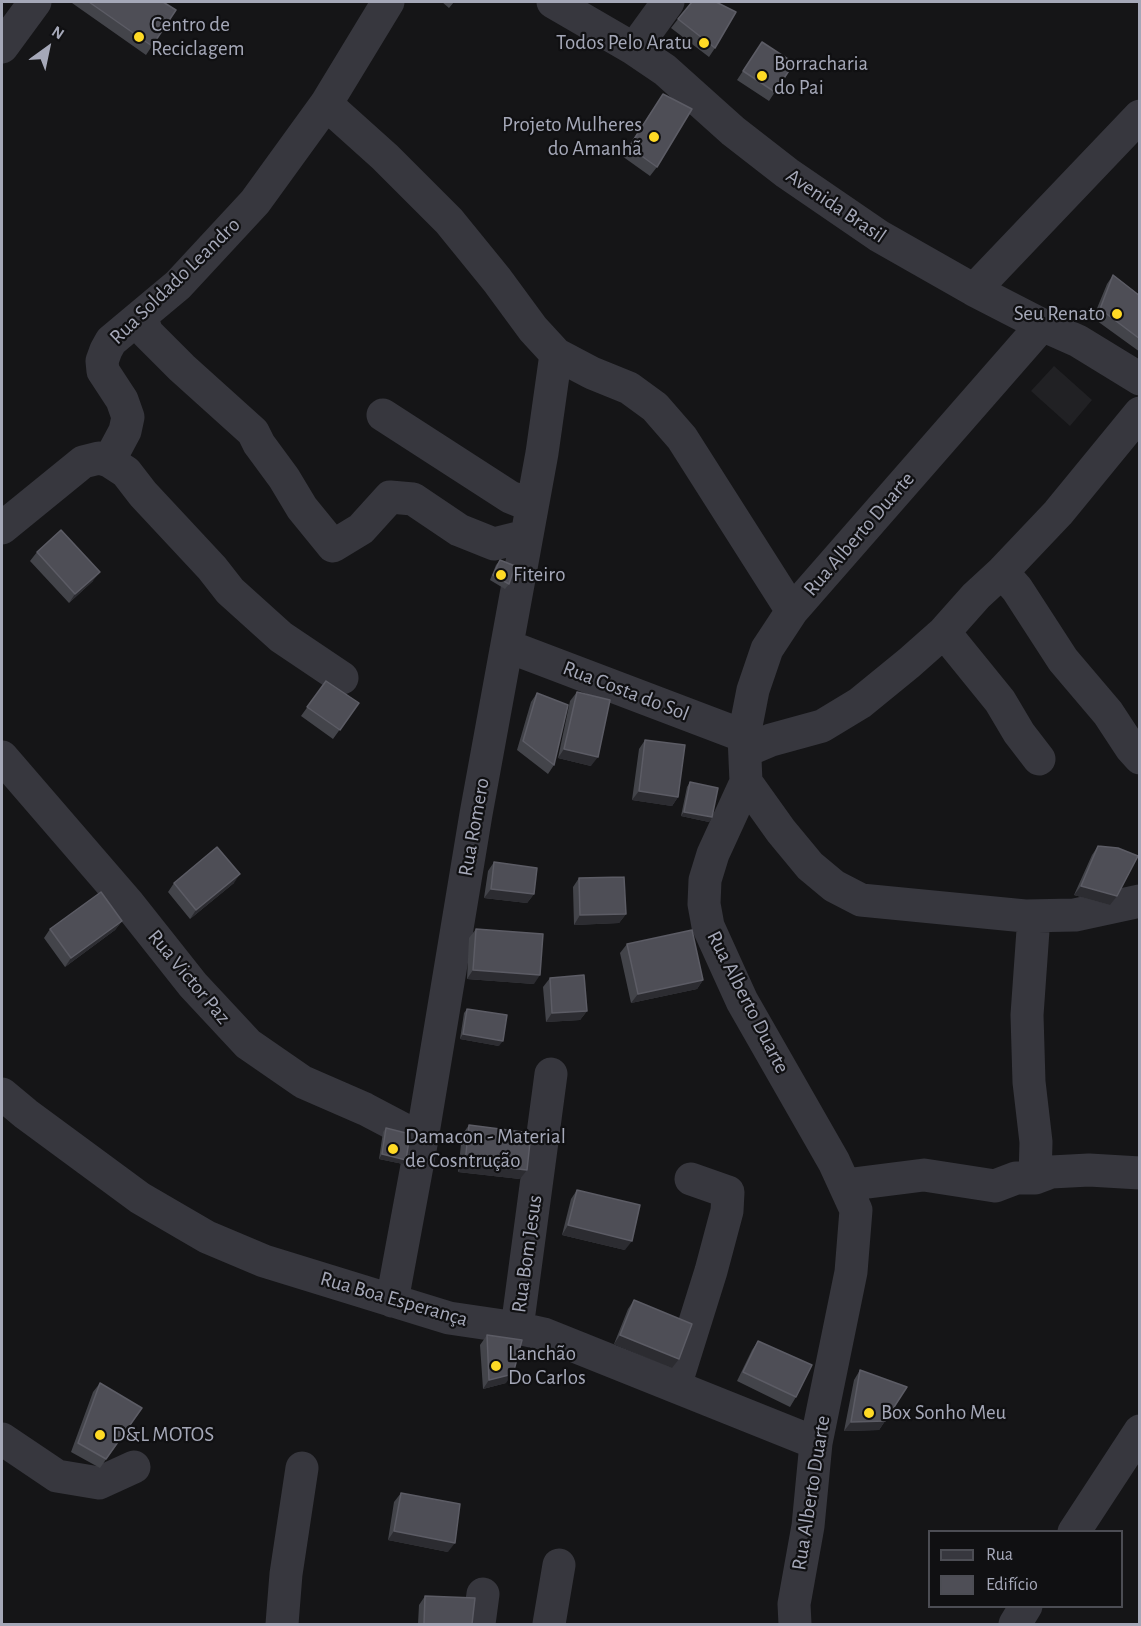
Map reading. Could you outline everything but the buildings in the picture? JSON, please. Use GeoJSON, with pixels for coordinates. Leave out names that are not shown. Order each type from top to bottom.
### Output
{"type":"FeatureCollection","features":[{"type":"Feature","properties":{"kind":"street"},"geometry":{"type":"LineString","coordinates":[[2,47],[35,2]]}},
{"type":"Feature","properties":{"kind":"street","name":"Rua Soldado Leandro"},"geometry":{"type":"LineString","coordinates":[[109,461],[125,431],[128,417],[122,400],[103,371],[102,361],[111,341],[178,285],[255,202],[326,104],[388,2]]}},
{"type":"Feature","properties":{"kind":"street","name":"Avenida Brasil"},"geometry":{"type":"LineString","coordinates":[[553,2],[634,49],[665,70],[733,131],[787,173],[879,236],[974,290],[1078,341],[1140,379]]}},
{"type":"Feature","properties":{"kind":"street"},"geometry":{"type":"LineString","coordinates":[[634,49],[668,2]]}},
{"type":"Feature","properties":{"kind":"street"},"geometry":{"type":"LineString","coordinates":[[326,104],[385,157],[449,220],[533,329],[556,354],[592,373],[629,388],[655,407],[682,438],[792,611]]}},
{"type":"Feature","properties":{"kind":"street"},"geometry":{"type":"LineString","coordinates":[[974,290],[1140,116]]}},
{"type":"Feature","properties":{"kind":"street"},"geometry":{"type":"LineString","coordinates":[[141,316],[147,333],[253,432],[302,508],[333,546],[361,529],[390,497],[413,499],[459,530],[494,544],[529,521],[510,497],[383,415]]}},
{"type":"Feature","properties":{"kind":"street","name":"Rua Alberto Duarte"},"geometry":{"type":"LineString","coordinates":[[795,1624],[794,1604],[808,1526],[816,1443],[851,1272],[856,1209],[845,1185],[742,1001],[708,926],[704,904],[705,880],[745,756],[753,690],[767,649],[792,611],[1042,325]]}},
{"type":"Feature","properties":{"kind":"street","name":"Rua Romero"},"geometry":{"type":"LineString","coordinates":[[393,1300],[556,354]]}},
{"type":"Feature","properties":{"kind":"street"},"geometry":{"type":"LineString","coordinates":[[1140,413],[1058,513],[944,632],[860,703],[822,726],[771,740],[745,756],[781,831],[810,866],[834,886],[861,900],[1034,916],[1075,915],[1140,901]]}},
{"type":"Feature","properties":{"kind":"street"},"geometry":{"type":"LineString","coordinates":[[2,528],[83,462],[99,458],[109,461],[126,472],[230,591],[281,636],[342,678]]}},
{"type":"Feature","properties":{"kind":"street"},"geometry":{"type":"LineString","coordinates":[[1002,572],[1017,589],[1063,660],[1108,712],[1140,758]]}},
{"type":"Feature","properties":{"kind":"street"},"geometry":{"type":"LineString","coordinates":[[944,632],[1000,701],[1019,733],[1039,759]]}},
{"type":"Feature","properties":{"kind":"street","name":"Rua Costa do Sol"},"geometry":{"type":"LineString","coordinates":[[507,646],[745,756]]}},
{"type":"Feature","properties":{"kind":"street","name":"Rua Victor Paz"},"geometry":{"type":"LineString","coordinates":[[2,757],[128,903],[192,985],[248,1044],[303,1082],[365,1109],[422,1139]]}},
{"type":"Feature","properties":{"kind":"street"},"geometry":{"type":"LineString","coordinates":[[1034,916],[1027,1015],[1029,1082],[1036,1142],[1035,1178]]}},
{"type":"Feature","properties":{"kind":"street","name":"Rua Bom Jesus"},"geometry":{"type":"LineString","coordinates":[[517,1328],[552,1074]]}},
{"type":"Feature","properties":{"kind":"street","name":"Rua Boa Esperança"},"geometry":{"type":"LineString","coordinates":[[2,1094],[140,1198],[207,1237],[264,1261],[449,1318],[544,1334],[816,1443]]}},
{"type":"Feature","properties":{"kind":"street"},"geometry":{"type":"LineString","coordinates":[[845,1185],[924,1175],[995,1186],[1016,1178],[1035,1178],[1051,1172],[1079,1170],[1140,1173]]}},
{"type":"Feature","properties":{"kind":"street"},"geometry":{"type":"LineString","coordinates":[[675,1386],[711,1271],[727,1211],[729,1192],[691,1179]]}},
{"type":"Feature","properties":{"kind":"street"},"geometry":{"type":"LineString","coordinates":[[1075,1530],[1140,1431]]}},
{"type":"Feature","properties":{"kind":"street"},"geometry":{"type":"LineString","coordinates":[[2,1439],[57,1476],[99,1483],[134,1467]]}},
{"type":"Feature","properties":{"kind":"street"},"geometry":{"type":"LineString","coordinates":[[282,1624],[286,1574],[302,1468]]}},
{"type":"Feature","properties":{"kind":"street"},"geometry":{"type":"LineString","coordinates":[[549,1624],[559,1565]]}},
{"type":"Feature","properties":{"kind":"street"},"geometry":{"type":"LineString","coordinates":[[1015,1624],[1025,1608]]}},
{"type":"Feature","properties":{"kind":"shaded area"},"geometry":{"type":"Polygon","coordinates":[[[1054,366],[1092,400],[1070,426],[1031,391],[1054,366]]]}},
{"type":"Feature","properties":{"kind":"place","name":"Centro de Reciclagem"},"geometry":{"type":"Point","coordinates":[139,37]}},
{"type":"Feature","properties":{"kind":"place","name":"Todos Pelo Aratu"},"geometry":{"type":"Point","coordinates":[704,43]}},
{"type":"Feature","properties":{"kind":"place","name":"Borracharia do Pai"},"geometry":{"type":"Point","coordinates":[762,76]}},
{"type":"Feature","properties":{"kind":"place","name":"Projeto Mulheres do Amanhã"},"geometry":{"type":"Point","coordinates":[654,137]}},
{"type":"Feature","properties":{"kind":"place","name":"Seu Renato"},"geometry":{"type":"Point","coordinates":[1117,314]}},
{"type":"Feature","properties":{"kind":"place","name":"Fiteiro"},"geometry":{"type":"Point","coordinates":[501,575]}},
{"type":"Feature","properties":{"kind":"place","name":"Damacon - Material de Cosntrução"},"geometry":{"type":"Point","coordinates":[393,1149]}},
{"type":"Feature","properties":{"kind":"place","name":"Lanchão Do Carlos"},"geometry":{"type":"Point","coordinates":[496,1366]}},
{"type":"Feature","properties":{"kind":"place","name":"Box Sonho Meu"},"geometry":{"type":"Point","coordinates":[869,1413]}},
{"type":"Feature","properties":{"kind":"place","name":"D&L MOTOS"},"geometry":{"type":"Point","coordinates":[100,1435]}}]}
